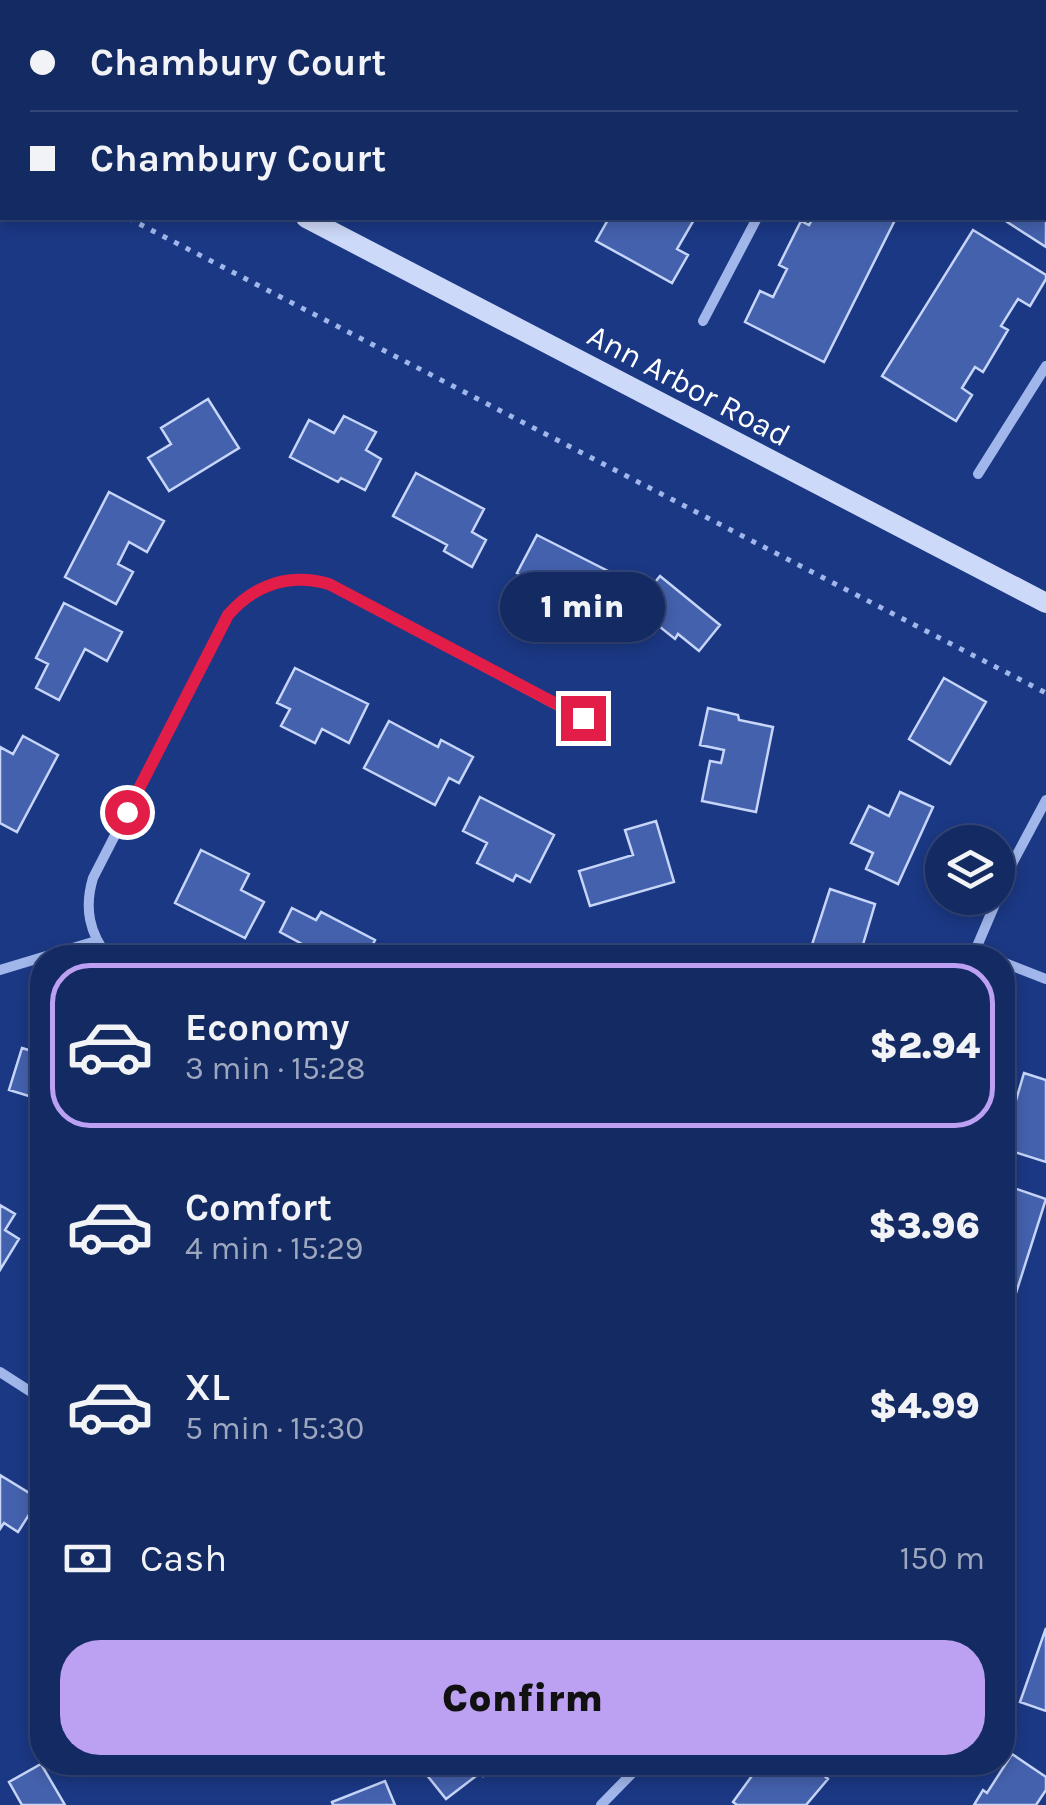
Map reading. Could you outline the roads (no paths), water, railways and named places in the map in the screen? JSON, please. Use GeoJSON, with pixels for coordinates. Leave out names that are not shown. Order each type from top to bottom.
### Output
{"type":"FeatureCollection","features":[{"type":"Feature","properties":{"kind":"main road","name":"Ann Arbor Road"},"geometry":{"type":"LineString","coordinates":[[310,220],[1046,603]]}},
{"type":"Feature","properties":{"kind":"street"},"geometry":{"type":"LineString","coordinates":[[703,321],[756,220]]}},
{"type":"Feature","properties":{"kind":"street"},"geometry":{"type":"LineString","coordinates":[[978,474],[1046,366]]}},
{"type":"Feature","properties":{"kind":"street"},"geometry":{"type":"LineString","coordinates":[[99,945],[90,927],[88,910],[93,878],[228,615],[254,591],[282,580],[312,579],[329,584],[583,718]]}},
{"type":"Feature","properties":{"kind":"street"},"geometry":{"type":"LineString","coordinates":[[977,945],[1046,800]]}},
{"type":"Feature","properties":{"kind":"street"},"geometry":{"type":"LineString","coordinates":[[83,945],[96,941]]}},
{"type":"Feature","properties":{"kind":"street"},"geometry":{"type":"LineString","coordinates":[[0,970],[30,961]]}},
{"type":"Feature","properties":{"kind":"street"},"geometry":{"type":"LineString","coordinates":[[1015,967],[1046,980]]}},
{"type":"Feature","properties":{"kind":"street"},"geometry":{"type":"LineString","coordinates":[[0,1372],[30,1391]]}},
{"type":"Feature","properties":{"kind":"street"},"geometry":{"type":"LineString","coordinates":[[601,1805],[630,1775]]}}]}
